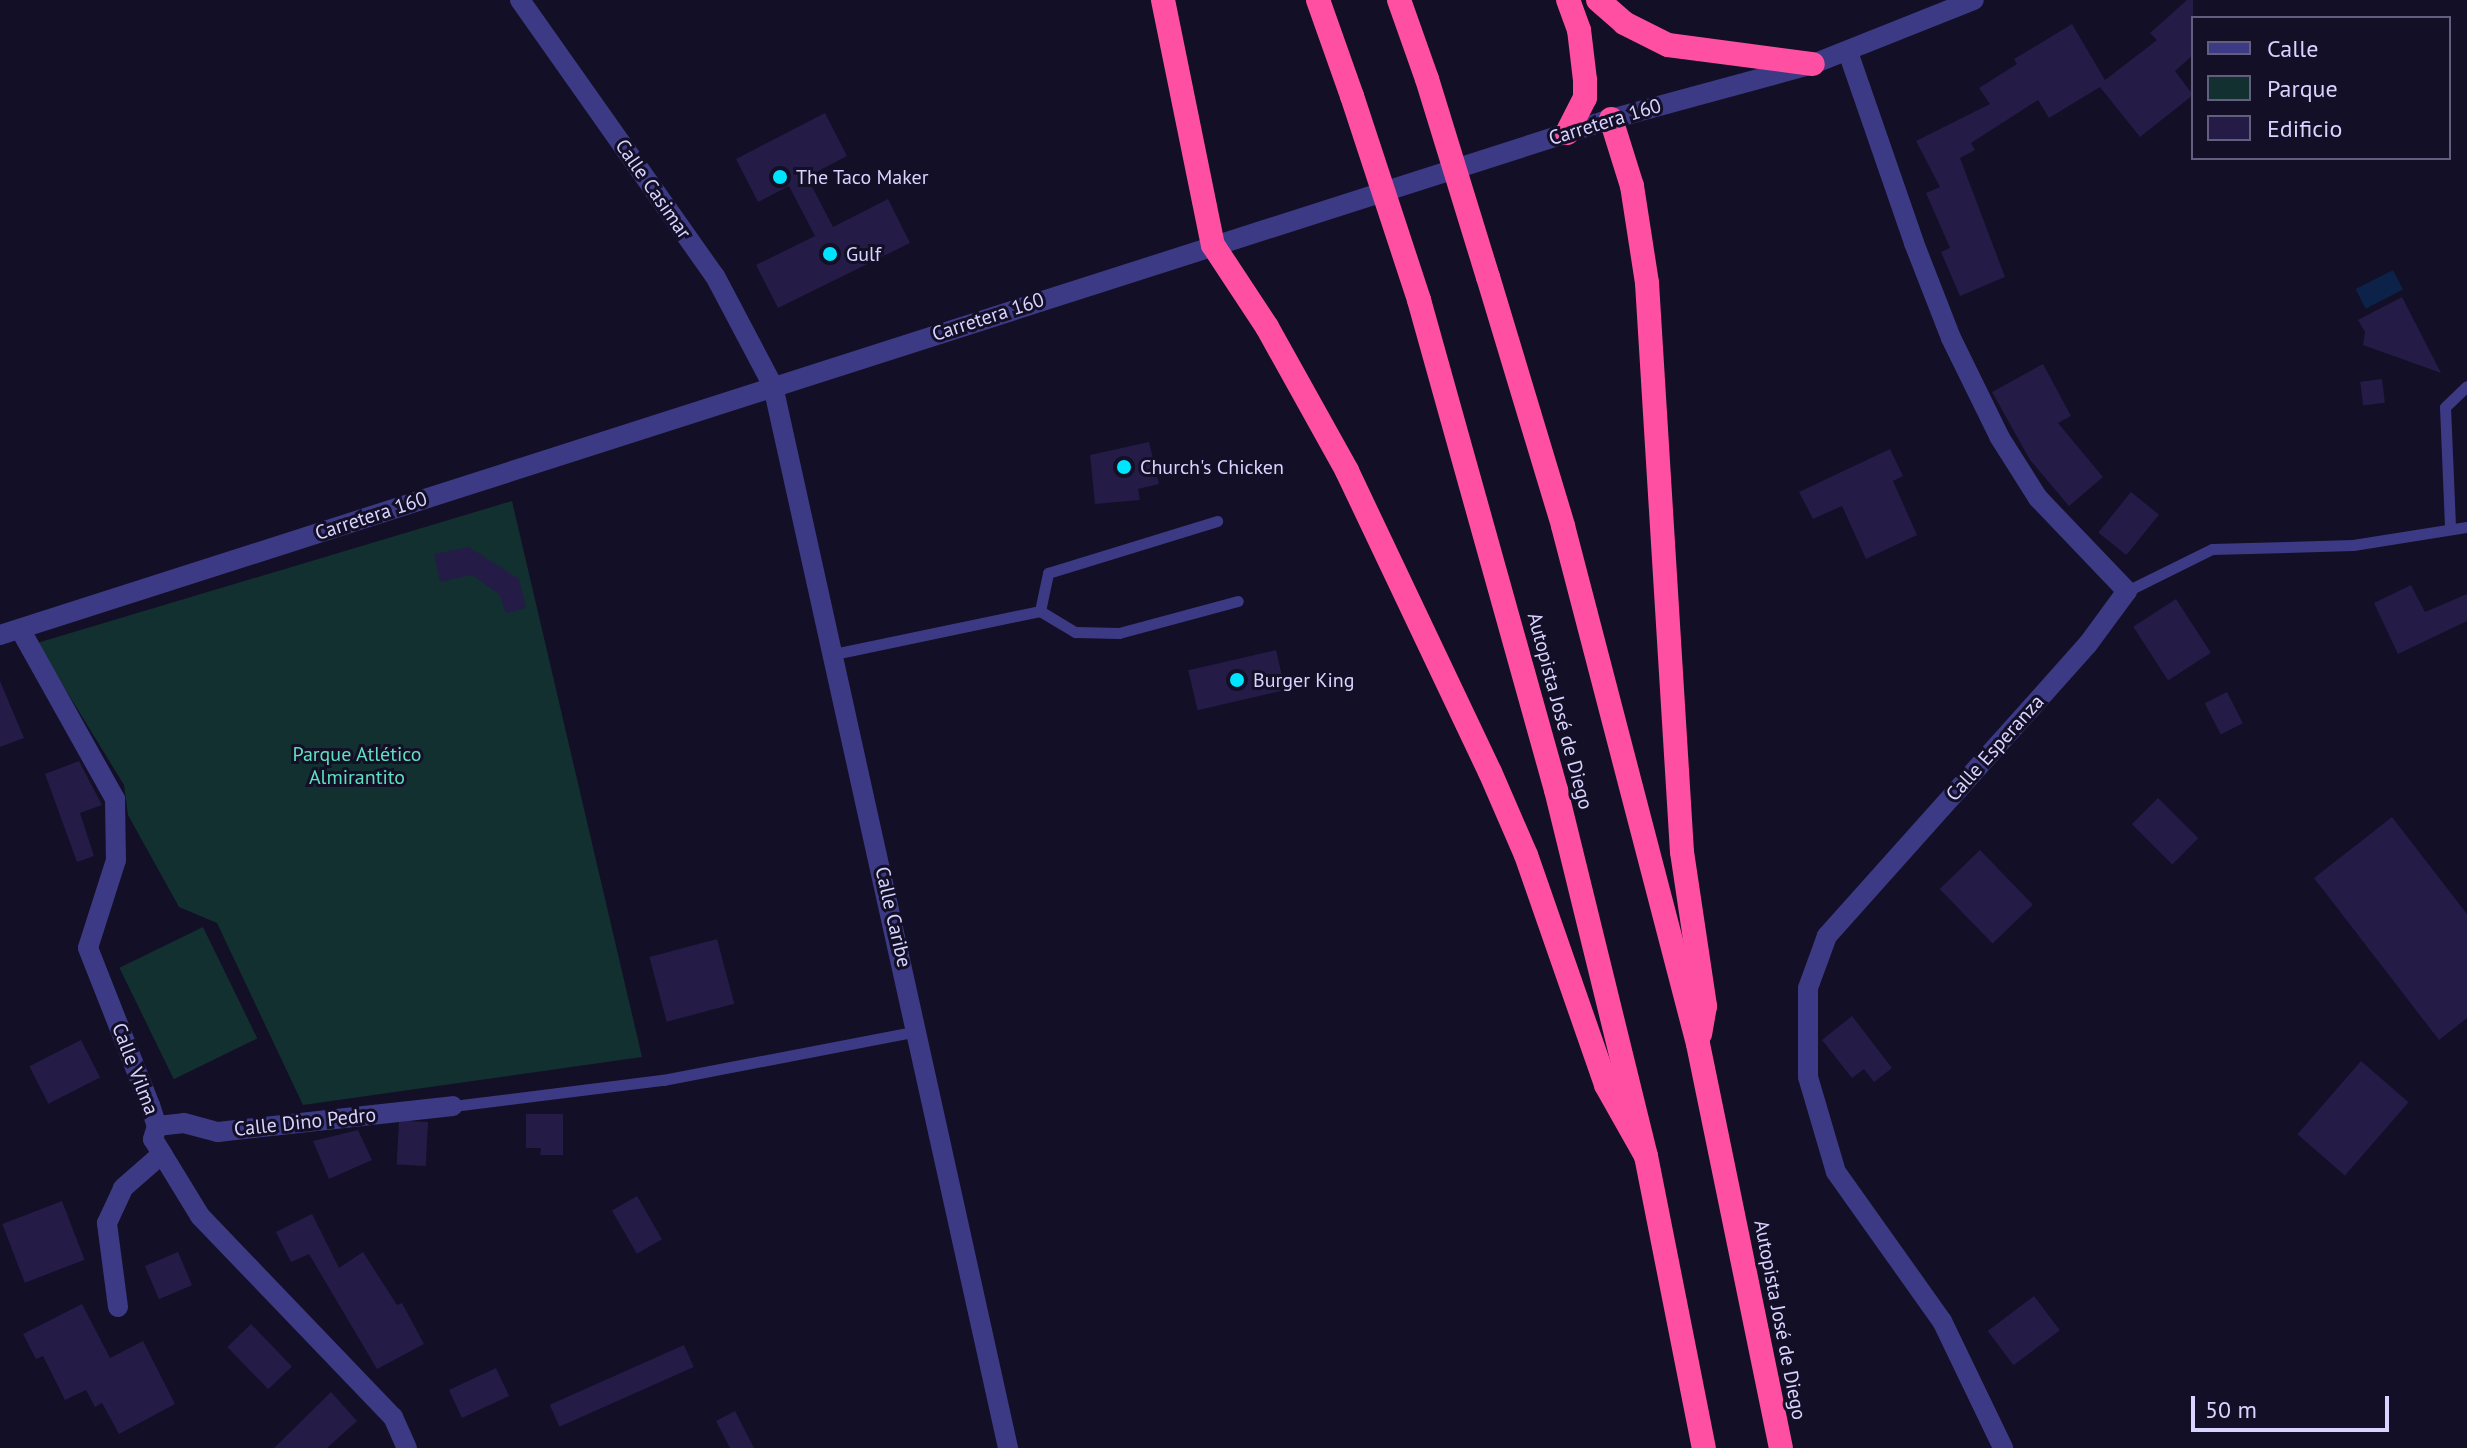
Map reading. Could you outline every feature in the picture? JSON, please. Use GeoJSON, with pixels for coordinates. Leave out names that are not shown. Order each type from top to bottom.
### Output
{"type":"FeatureCollection","features":[{"type":"Feature","properties":{"kind":"highway"},"geometry":{"type":"LineString","coordinates":[[1163,0],[1213,245],[1267,327],[1347,471],[1470,729],[1526,855],[1606,1085],[1646,1156]]}},
{"type":"Feature","properties":{"kind":"highway","name":"Autopista José de Diego"},"geometry":{"type":"LineString","coordinates":[[1318,0],[1419,300],[1469,464],[1556,790],[1646,1156],[1704,1448]]}},
{"type":"Feature","properties":{"kind":"highway","name":"Autopista José de Diego"},"geometry":{"type":"LineString","coordinates":[[1399,0],[1427,79],[1567,541],[1698,1044],[1781,1448]]}},
{"type":"Feature","properties":{"kind":"highway"},"geometry":{"type":"LineString","coordinates":[[1567,133],[1585,98],[1579,30],[1568,0]]}},
{"type":"Feature","properties":{"kind":"highway"},"geometry":{"type":"LineString","coordinates":[[1598,0],[1624,23],[1668,45],[1813,64]]}},
{"type":"Feature","properties":{"kind":"highway"},"geometry":{"type":"LineString","coordinates":[[1611,119],[1632,186],[1647,283],[1682,852],[1705,1006],[1698,1044]]}},
{"type":"Feature","properties":{"kind":"street","name":"Calle Casimar"},"geometry":{"type":"LineString","coordinates":[[520,0],[715,276],[773,386]]}},
{"type":"Feature","properties":{"kind":"street","name":"Carretera 160"},"geometry":{"type":"LineString","coordinates":[[10,632],[1611,119],[1813,64],[1974,0]]}},
{"type":"Feature","properties":{"kind":"street"},"geometry":{"type":"LineString","coordinates":[[1848,52],[1930,284],[2000,438],[2038,498],[2127,591]]}},
{"type":"Feature","properties":{"kind":"street","name":"Calle Caribe"},"geometry":{"type":"LineString","coordinates":[[773,386],[919,1031],[1008,1448]]}},
{"type":"Feature","properties":{"kind":"street","name":"Calle Esperanza"},"geometry":{"type":"LineString","coordinates":[[2003,1448],[1942,1321],[1836,1172],[1808,1077],[1808,988],[1827,936],[2088,644],[2127,591]]}},
{"type":"Feature","properties":{"kind":"street","name":"Calle Vilma"},"geometry":{"type":"LineString","coordinates":[[10,632],[115,799],[116,860],[88,948],[157,1126],[153,1139],[200,1216],[393,1417],[407,1448]]}},
{"type":"Feature","properties":{"kind":"street","name":"Calle Dino Pedro"},"geometry":{"type":"LineString","coordinates":[[157,1126],[184,1123],[218,1132],[453,1106]]}},
{"type":"Feature","properties":{"kind":"street"},"geometry":{"type":"LineString","coordinates":[[118,1307],[107,1223],[123,1188],[162,1154]]}},
{"type":"Feature","properties":{"kind":"lane"},"geometry":{"type":"LineString","coordinates":[[2450,526],[2445,407],[2467,386]]}},
{"type":"Feature","properties":{"kind":"lane"},"geometry":{"type":"LineString","coordinates":[[1040,611],[1048,573],[1217,521]]}},
{"type":"Feature","properties":{"kind":"lane"},"geometry":{"type":"LineString","coordinates":[[2127,591],[2212,549],[2353,545],[2450,526],[2467,527]]}},
{"type":"Feature","properties":{"kind":"lane"},"geometry":{"type":"LineString","coordinates":[[834,654],[1040,611],[1075,632],[1119,633],[1238,601]]}},
{"type":"Feature","properties":{"kind":"lane"},"geometry":{"type":"LineString","coordinates":[[453,1106],[663,1080],[919,1031]]}},
{"type":"Feature","properties":{"kind":"green space","name":"Parque Atlético Almirantito"},"geometry":{"type":"Polygon","coordinates":[[[512,501],[642,1057],[303,1105],[217,923],[179,907],[128,815],[124,785],[37,643],[512,501]]]}},
{"type":"Feature","properties":{"kind":"green space"},"geometry":{"type":"Polygon","coordinates":[[[203,927],[257,1038],[174,1079],[119,968],[203,927]]]}},
{"type":"Feature","properties":{"kind":"water"},"geometry":{"type":"Polygon","coordinates":[[[2393,270],[2403,290],[2366,309],[2356,289],[2393,270]]]}},
{"type":"Feature","properties":{"kind":"building"},"geometry":{"type":"Polygon","coordinates":[[[2187,0],[2193,0],[2191,57],[2175,71],[2191,97],[2140,137],[2100,87],[2049,118],[2038,100],[1971,143],[1975,150],[1960,158],[2005,277],[1960,296],[1941,252],[1950,248],[1926,193],[1940,187],[1916,141],[1990,104],[1979,88],[2017,64],[2014,59],[2072,24],[2105,80],[2157,40],[2150,33],[2187,0]]]}},
{"type":"Feature","properties":{"kind":"building"},"geometry":{"type":"Polygon","coordinates":[[[825,113],[847,156],[807,177],[833,227],[888,199],[910,243],[778,308],[756,265],[815,236],[789,186],[758,202],[736,159],[825,113]]]}},
{"type":"Feature","properties":{"kind":"building"},"geometry":{"type":"Polygon","coordinates":[[[2402,297],[2441,373],[2363,345],[2365,332],[2358,320],[2402,297]]]}},
{"type":"Feature","properties":{"kind":"building"},"geometry":{"type":"Polygon","coordinates":[[[2043,364],[2071,416],[2058,423],[2103,477],[2069,506],[2030,460],[1992,392],[2043,364]]]}},
{"type":"Feature","properties":{"kind":"building"},"geometry":{"type":"Polygon","coordinates":[[[2382,379],[2385,403],[2363,406],[2360,382],[2382,379]]]}},
{"type":"Feature","properties":{"kind":"building","name":"Church's Chicken"},"geometry":{"type":"Polygon","coordinates":[[[1149,442],[1159,484],[1138,489],[1140,500],[1095,504],[1090,455],[1149,442]]]}},
{"type":"Feature","properties":{"kind":"building"},"geometry":{"type":"Polygon","coordinates":[[[1890,449],[1903,476],[1893,481],[1917,535],[1866,559],[1842,506],[1813,519],[1799,492],[1890,449]]]}},
{"type":"Feature","properties":{"kind":"building"},"geometry":{"type":"Polygon","coordinates":[[[2131,492],[2159,515],[2126,555],[2098,532],[2131,492]]]}},
{"type":"Feature","properties":{"kind":"building"},"geometry":{"type":"Polygon","coordinates":[[[469,547],[519,579],[526,608],[506,613],[499,594],[472,575],[440,582],[434,554],[469,547]]]}},
{"type":"Feature","properties":{"kind":"building"},"geometry":{"type":"Polygon","coordinates":[[[2411,585],[2425,612],[2467,594],[2467,621],[2398,654],[2374,603],[2411,585]]]}},
{"type":"Feature","properties":{"kind":"building"},"geometry":{"type":"Polygon","coordinates":[[[2176,599],[2211,653],[2168,680],[2133,627],[2176,599]]]}},
{"type":"Feature","properties":{"kind":"building","name":"Burger King"},"geometry":{"type":"Polygon","coordinates":[[[1276,650],[1285,690],[1198,710],[1188,670],[1276,650]]]}},
{"type":"Feature","properties":{"kind":"building"},"geometry":{"type":"Polygon","coordinates":[[[0,681],[24,738],[0,747],[0,681]]]}},
{"type":"Feature","properties":{"kind":"building"},"geometry":{"type":"Polygon","coordinates":[[[2227,692],[2243,723],[2221,735],[2205,703],[2227,692]]]}},
{"type":"Feature","properties":{"kind":"building"},"geometry":{"type":"Polygon","coordinates":[[[79,761],[102,805],[80,813],[94,856],[77,862],[45,774],[79,761]]]}},
{"type":"Feature","properties":{"kind":"building"},"geometry":{"type":"Polygon","coordinates":[[[2158,798],[2198,838],[2172,864],[2132,824],[2158,798]]]}},
{"type":"Feature","properties":{"kind":"building"},"geometry":{"type":"Polygon","coordinates":[[[2392,817],[2467,914],[2467,1018],[2439,1040],[2314,878],[2392,817]]]}},
{"type":"Feature","properties":{"kind":"building"},"geometry":{"type":"Polygon","coordinates":[[[1980,850],[2033,905],[1993,944],[1940,889],[1980,850]]]}},
{"type":"Feature","properties":{"kind":"building"},"geometry":{"type":"Polygon","coordinates":[[[717,939],[734,1004],[667,1022],[649,957],[717,939]]]}},
{"type":"Feature","properties":{"kind":"building"},"geometry":{"type":"Polygon","coordinates":[[[1852,1016],[1892,1068],[1874,1082],[1864,1069],[1852,1078],[1822,1040],[1852,1016]]]}},
{"type":"Feature","properties":{"kind":"building"},"geometry":{"type":"Polygon","coordinates":[[[81,1040],[100,1077],[48,1104],[29,1066],[81,1040]]]}},
{"type":"Feature","properties":{"kind":"building"},"geometry":{"type":"Polygon","coordinates":[[[2361,1061],[2409,1102],[2345,1176],[2297,1134],[2361,1061]]]}},
{"type":"Feature","properties":{"kind":"building"},"geometry":{"type":"Polygon","coordinates":[[[526,1114],[563,1114],[563,1155],[540,1155],[541,1148],[526,1148],[526,1114]]]}},
{"type":"Feature","properties":{"kind":"building"},"geometry":{"type":"Polygon","coordinates":[[[399,1120],[428,1122],[426,1166],[397,1164],[399,1120]]]}},
{"type":"Feature","properties":{"kind":"building"},"geometry":{"type":"Polygon","coordinates":[[[358,1130],[372,1160],[329,1179],[313,1141],[358,1130]]]}},
{"type":"Feature","properties":{"kind":"building"},"geometry":{"type":"Polygon","coordinates":[[[637,1196],[662,1239],[637,1254],[612,1210],[637,1196]]]}},
{"type":"Feature","properties":{"kind":"building"},"geometry":{"type":"Polygon","coordinates":[[[62,1201],[85,1260],[25,1283],[2,1224],[62,1201]]]}},
{"type":"Feature","properties":{"kind":"building"},"geometry":{"type":"Polygon","coordinates":[[[312,1214],[339,1268],[363,1252],[397,1305],[402,1303],[424,1344],[377,1369],[309,1254],[291,1262],[276,1232],[312,1214]]]}},
{"type":"Feature","properties":{"kind":"building"},"geometry":{"type":"Polygon","coordinates":[[[178,1252],[192,1285],[159,1299],[145,1266],[178,1252]]]}},
{"type":"Feature","properties":{"kind":"building"},"geometry":{"type":"Polygon","coordinates":[[[2034,1296],[2060,1330],[2014,1365],[1988,1331],[2034,1296]]]}},
{"type":"Feature","properties":{"kind":"building"},"geometry":{"type":"Polygon","coordinates":[[[82,1304],[110,1358],[143,1341],[175,1404],[119,1434],[102,1403],[95,1407],[86,1390],[65,1400],[43,1356],[36,1359],[23,1334],[82,1304]]]}},
{"type":"Feature","properties":{"kind":"building"},"geometry":{"type":"Polygon","coordinates":[[[251,1324],[292,1366],[268,1389],[227,1347],[251,1324]]]}},
{"type":"Feature","properties":{"kind":"building"},"geometry":{"type":"Polygon","coordinates":[[[684,1345],[694,1367],[559,1427],[550,1405],[684,1345]]]}},
{"type":"Feature","properties":{"kind":"building"},"geometry":{"type":"Polygon","coordinates":[[[496,1368],[509,1396],[462,1418],[449,1390],[496,1368]]]}},
{"type":"Feature","properties":{"kind":"building"},"geometry":{"type":"Polygon","coordinates":[[[331,1392],[357,1421],[327,1448],[274,1448],[331,1392]]]}},
{"type":"Feature","properties":{"kind":"building"},"geometry":{"type":"Polygon","coordinates":[[[735,1411],[754,1448],[730,1448],[716,1421],[735,1411]]]}},
{"type":"Feature","properties":{"kind":"place","name":"The Taco Maker"},"geometry":{"type":"Point","coordinates":[780,177]}},
{"type":"Feature","properties":{"kind":"place","name":"Gulf"},"geometry":{"type":"Point","coordinates":[830,254]}},
{"type":"Feature","properties":{"kind":"place","name":"Church's Chicken"},"geometry":{"type":"Point","coordinates":[1124,467]}},
{"type":"Feature","properties":{"kind":"place","name":"Burger King"},"geometry":{"type":"Point","coordinates":[1237,680]}}]}
